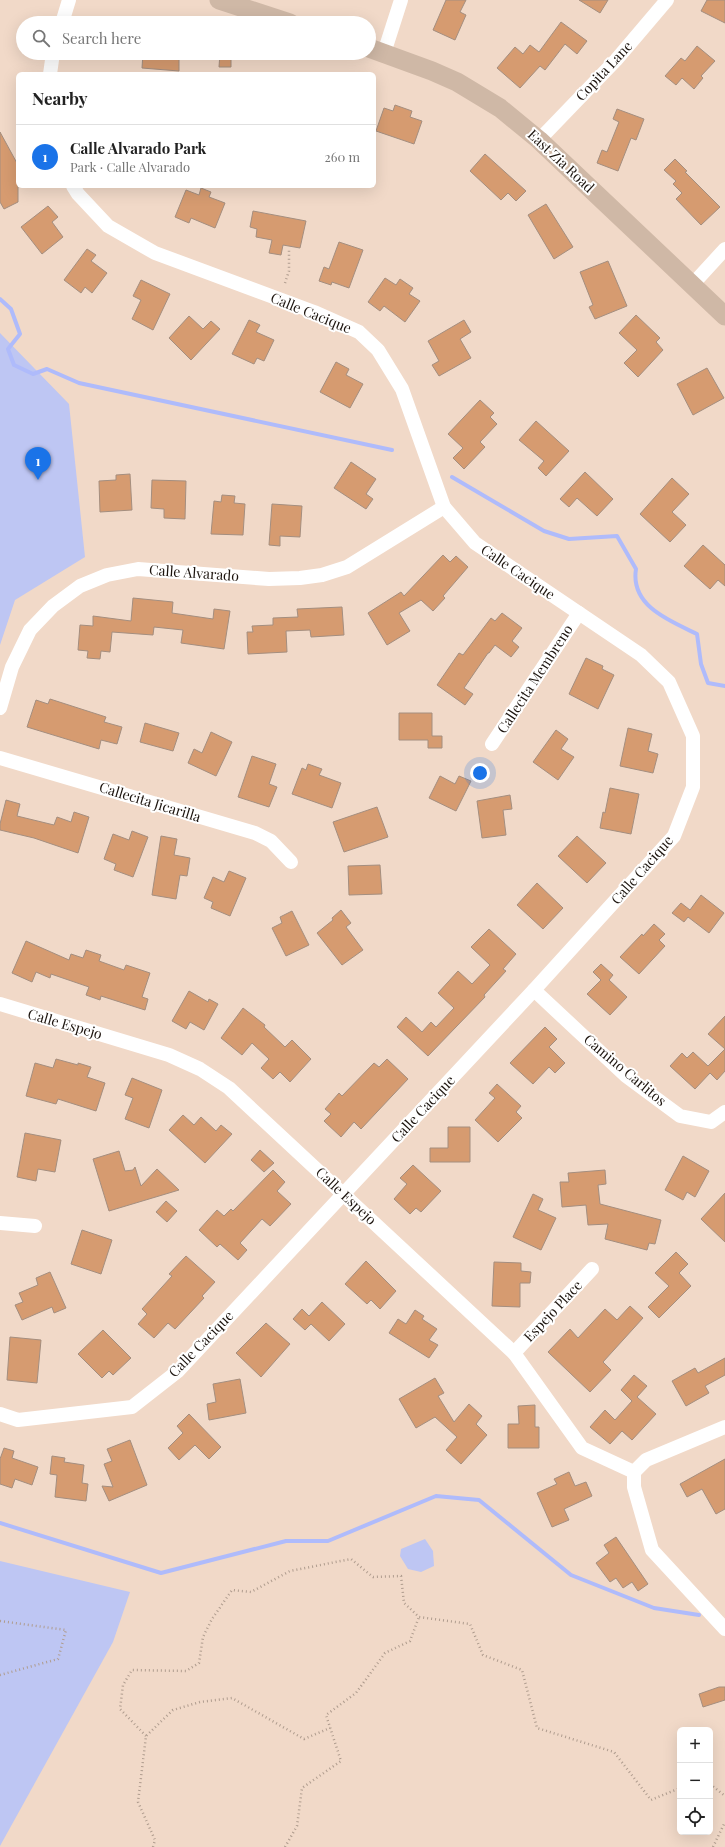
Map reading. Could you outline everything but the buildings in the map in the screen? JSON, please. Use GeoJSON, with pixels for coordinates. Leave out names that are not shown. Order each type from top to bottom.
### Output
{"type":"FeatureCollection","features":[{"type":"Feature","properties":{"kind":"street"},"geometry":{"type":"LineString","coordinates":[[64,16],[68,0]]}},
{"type":"Feature","properties":{"kind":"street"},"geometry":{"type":"LineString","coordinates":[[219,0],[268,16]]}},
{"type":"Feature","properties":{"kind":"street"},"geometry":{"type":"LineString","coordinates":[[376,51],[401,0]]}},
{"type":"Feature","properties":{"kind":"street","name":"Copita Lane"},"geometry":{"type":"LineString","coordinates":[[539,140],[616,60],[667,0]]}},
{"type":"Feature","properties":{"kind":"street","name":"East Zia Road"},"geometry":{"type":"LineString","coordinates":[[376,51],[432,71],[463,86],[500,108],[539,140],[725,316]]}},
{"type":"Feature","properties":{"kind":"street"},"geometry":{"type":"LineString","coordinates":[[50,72],[52,60]]}},
{"type":"Feature","properties":{"kind":"street","name":"Calle Cacique"},"geometry":{"type":"LineString","coordinates":[[0,1414],[18,1420],[132,1407],[178,1371],[534,990],[674,836],[693,787],[693,736],[669,682],[641,655],[475,543],[444,507],[402,389],[378,350],[358,332],[314,312],[155,253],[108,226],[75,188]]}},
{"type":"Feature","properties":{"kind":"street"},"geometry":{"type":"LineString","coordinates":[[692,285],[725,248]]}},
{"type":"Feature","properties":{"kind":"street","name":"Calle Alvarado"},"geometry":{"type":"LineString","coordinates":[[0,708],[12,667],[30,630],[52,606],[80,586],[107,575],[138,569],[269,579],[300,578],[322,574],[347,567],[444,507]]}},
{"type":"Feature","properties":{"kind":"street","name":"Callecita Membreno"},"geometry":{"type":"LineString","coordinates":[[492,744],[579,613]]}},
{"type":"Feature","properties":{"kind":"street","name":"Callecita Jicarilla"},"geometry":{"type":"LineString","coordinates":[[0,758],[255,833],[271,841],[291,862]]}},
{"type":"Feature","properties":{"kind":"street","name":"Camino Carlitos"},"geometry":{"type":"LineString","coordinates":[[534,990],[626,1076],[680,1116],[711,1122],[725,1112]]}},
{"type":"Feature","properties":{"kind":"street","name":"Calle Espejo"},"geometry":{"type":"LineString","coordinates":[[0,1005],[155,1050],[200,1069],[220,1081],[243,1099],[514,1353],[582,1448],[634,1472]]}},
{"type":"Feature","properties":{"kind":"street"},"geometry":{"type":"LineString","coordinates":[[0,1223],[35,1226]]}},
{"type":"Feature","properties":{"kind":"street","name":"Espejo Place"},"geometry":{"type":"LineString","coordinates":[[514,1353],[592,1269]]}},
{"type":"Feature","properties":{"kind":"street"},"geometry":{"type":"LineString","coordinates":[[725,1427],[646,1460],[634,1472],[634,1487],[652,1550],[725,1629]]}},
{"type":"Feature","properties":{"kind":"path"},"geometry":{"type":"LineString","coordinates":[[285,283],[289,272],[289,249]]}},
{"type":"Feature","properties":{"kind":"path"},"geometry":{"type":"LineString","coordinates":[[146,1736],[120,1709],[123,1685],[132,1670],[186,1671],[199,1663],[203,1637],[212,1620],[232,1590],[251,1592],[290,1571],[351,1559],[373,1577],[401,1576],[404,1603],[419,1617],[470,1624],[483,1654],[522,1670],[537,1728],[614,1752],[651,1800],[677,1789]]}},
{"type":"Feature","properties":{"kind":"path"},"geometry":{"type":"LineString","coordinates":[[285,1847],[297,1826],[302,1788],[341,1761],[326,1715],[356,1693],[386,1653],[410,1641],[419,1617]]}},
{"type":"Feature","properties":{"kind":"path"},"geometry":{"type":"LineString","coordinates":[[0,1621],[66,1630],[58,1659],[0,1675]]}},
{"type":"Feature","properties":{"kind":"path"},"geometry":{"type":"LineString","coordinates":[[153,1847],[155,1840],[138,1802],[146,1736],[173,1710],[200,1702],[232,1698],[304,1739],[330,1728]]}},
{"type":"Feature","properties":{"kind":"path"},"geometry":{"type":"LineString","coordinates":[[713,1786],[725,1796]]}},
{"type":"Feature","properties":{"kind":"path"},"geometry":{"type":"LineString","coordinates":[[713,1847],[725,1822]]}},
{"type":"Feature","properties":{"kind":"shaded area"},"geometry":{"type":"Polygon","coordinates":[[[0,333],[69,404],[85,557],[15,600],[0,645],[0,333]]]}},
{"type":"Feature","properties":{"kind":"shaded area"},"geometry":{"type":"Polygon","coordinates":[[[425,1539],[433,1551],[434,1566],[421,1572],[408,1569],[400,1556],[401,1549],[425,1539]]]}},
{"type":"Feature","properties":{"kind":"shaded area"},"geometry":{"type":"Polygon","coordinates":[[[0,1561],[130,1592],[113,1642],[0,1846],[0,1561]]]}},
{"type":"Feature","properties":{"kind":"waterway"},"geometry":{"type":"LineString","coordinates":[[0,299],[11,309],[20,334],[8,349],[14,365],[33,374],[47,369],[79,383],[392,450]]}},
{"type":"Feature","properties":{"kind":"waterway"},"geometry":{"type":"LineString","coordinates":[[452,477],[544,531],[569,539],[617,536],[636,569],[636,582],[639,593],[654,610],[675,624],[697,634],[701,664],[708,683],[725,686]]}},
{"type":"Feature","properties":{"kind":"waterway"},"geometry":{"type":"LineString","coordinates":[[0,1523],[161,1573],[286,1541],[328,1541],[436,1496],[479,1500],[571,1575],[654,1608],[699,1615]]}},
{"type":"Feature","properties":{"kind":"place","name":"Calle Alvarado Park"},"geometry":{"type":"Point","coordinates":[38,480]}}]}
